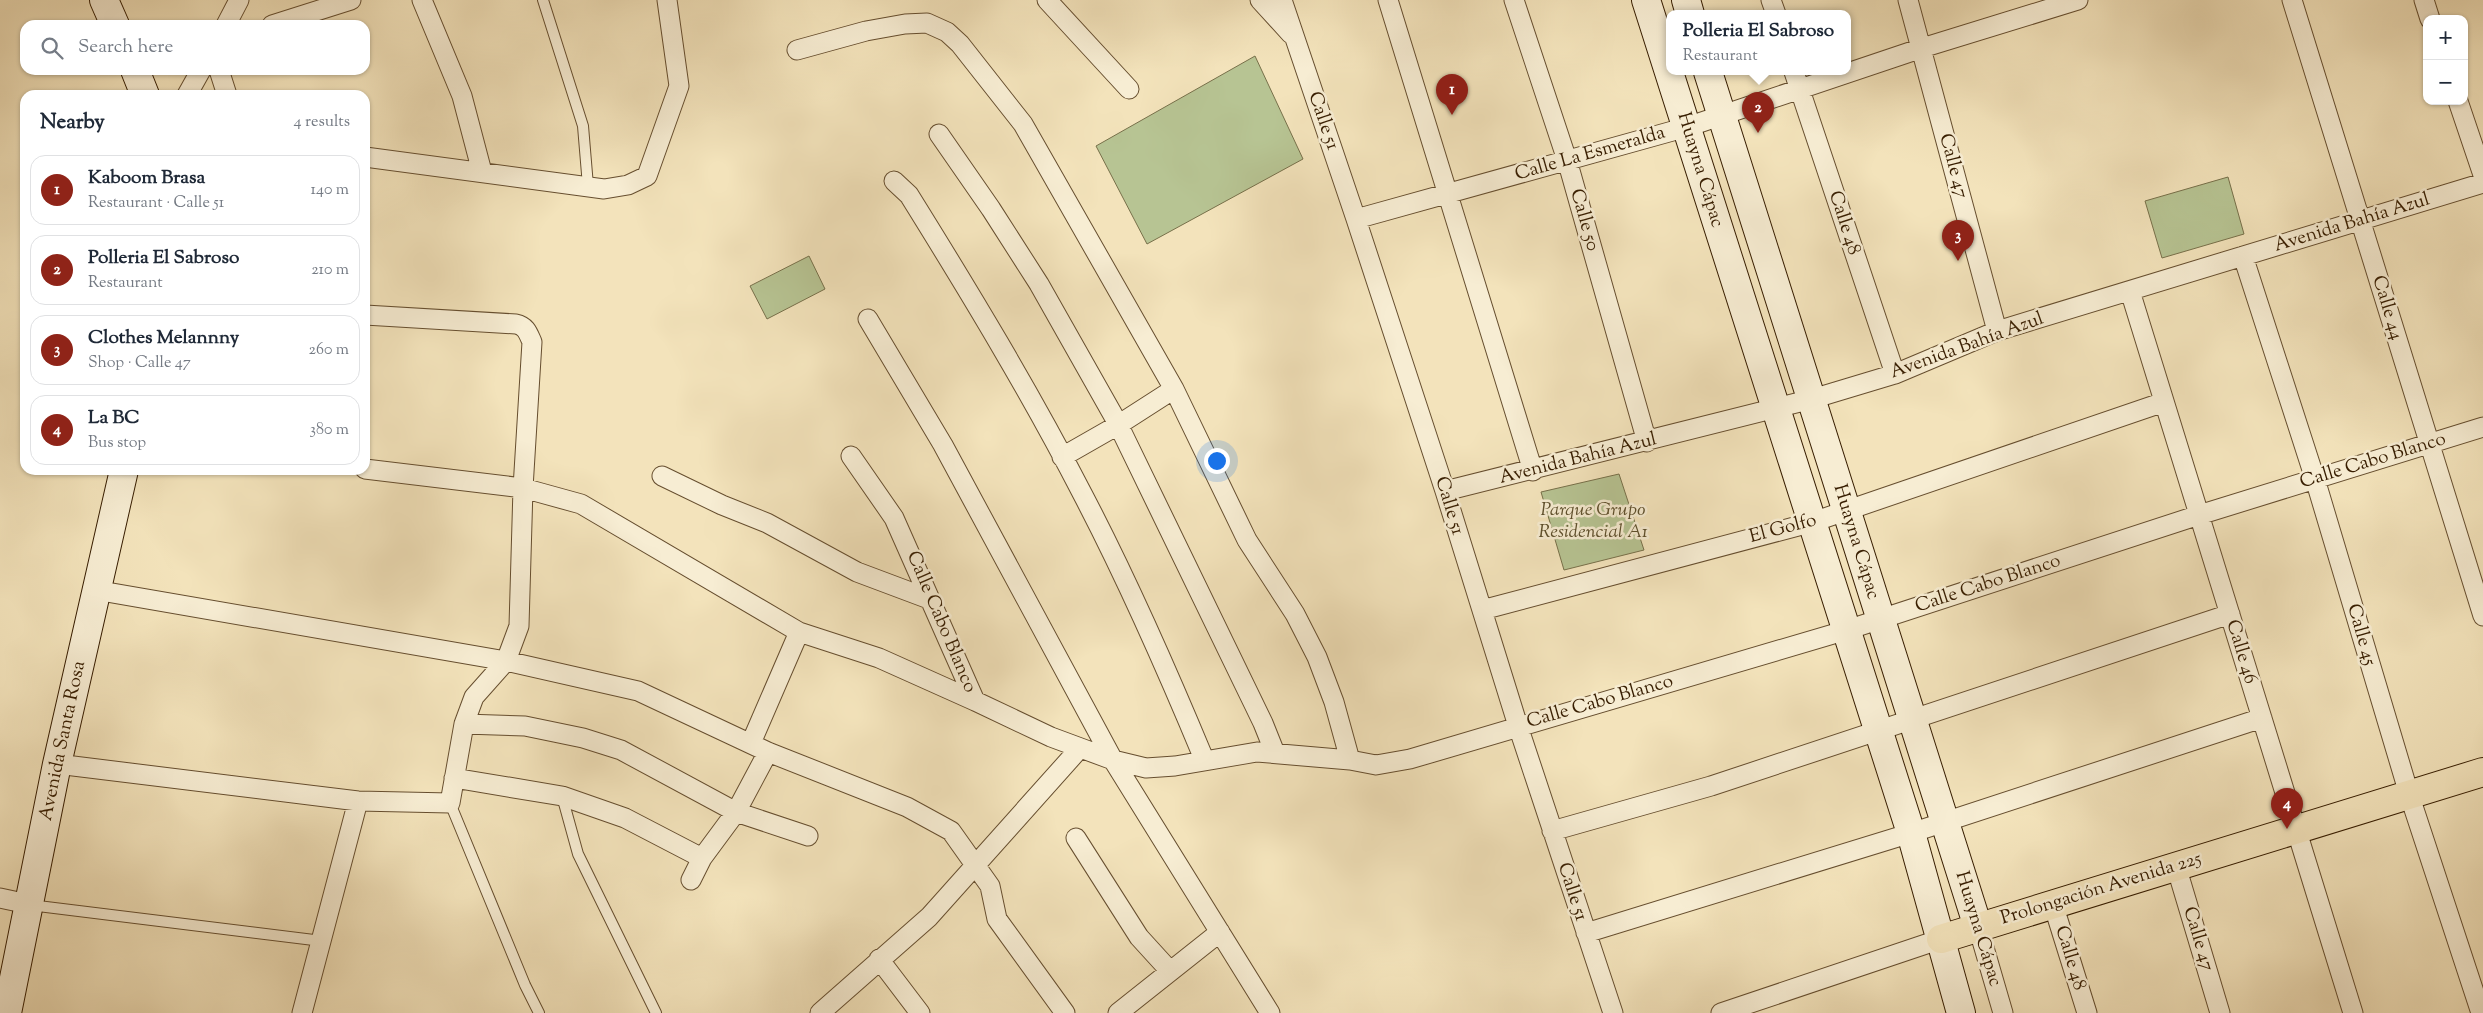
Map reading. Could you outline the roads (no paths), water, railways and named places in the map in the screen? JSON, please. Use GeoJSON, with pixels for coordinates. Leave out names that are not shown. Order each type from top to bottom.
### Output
{"type":"FeatureCollection","features":[{"type":"Feature","properties":{"kind":"main road"},"geometry":{"type":"LineString","coordinates":[[104,0],[113,20]]}},
{"type":"Feature","properties":{"kind":"main road","name":"Huayna Cápac"},"geometry":{"type":"LineString","coordinates":[[1646,0],[1666,62]]}},
{"type":"Feature","properties":{"kind":"main road"},"geometry":{"type":"LineString","coordinates":[[137,75],[143,90]]}},
{"type":"Feature","properties":{"kind":"main road","name":"Huayna Cápac"},"geometry":{"type":"LineString","coordinates":[[1670,75],[1775,410],[1813,522],[1911,833],[1961,1013]]}},
{"type":"Feature","properties":{"kind":"main road","name":"Huayna Cápac"},"geometry":{"type":"LineString","coordinates":[[1709,75],[1978,927]]}},
{"type":"Feature","properties":{"kind":"main road","name":"Avenida Santa Rosa"},"geometry":{"type":"LineString","coordinates":[[7,1013],[57,764],[95,590],[123,475]]}},
{"type":"Feature","properties":{"kind":"main road","name":"Prolongación Avenida 225"},"geometry":{"type":"LineString","coordinates":[[1941,939],[2483,772]]}},
{"type":"Feature","properties":{"kind":"street"},"geometry":{"type":"LineString","coordinates":[[229,20],[239,0]]}},
{"type":"Feature","properties":{"kind":"street"},"geometry":{"type":"LineString","coordinates":[[288,20],[352,0]]}},
{"type":"Feature","properties":{"kind":"street"},"geometry":{"type":"LineString","coordinates":[[422,0],[462,96],[482,172]]}},
{"type":"Feature","properties":{"kind":"street"},"geometry":{"type":"LineString","coordinates":[[370,158],[604,189],[628,185],[647,176],[679,86],[667,0]]}},
{"type":"Feature","properties":{"kind":"street"},"geometry":{"type":"LineString","coordinates":[[1047,0],[1129,89]]}},
{"type":"Feature","properties":{"kind":"street"},"geometry":{"type":"LineString","coordinates":[[1260,0],[1295,38]]}},
{"type":"Feature","properties":{"kind":"street","name":"Calle 51"},"geometry":{"type":"LineString","coordinates":[[1282,0],[1445,491],[1518,726],[1613,1013]]}},
{"type":"Feature","properties":{"kind":"street"},"geometry":{"type":"LineString","coordinates":[[1388,0],[1533,471]]}},
{"type":"Feature","properties":{"kind":"street","name":"Calle 50"},"geometry":{"type":"LineString","coordinates":[[1514,0],[1567,160],[1646,442]]}},
{"type":"Feature","properties":{"kind":"street","name":"Calle 47"},"geometry":{"type":"LineString","coordinates":[[1908,0],[1997,331]]}},
{"type":"Feature","properties":{"kind":"street","name":"Calle La Esmeralda"},"geometry":{"type":"LineString","coordinates":[[1851,72],[1922,48],[2078,0]]}},
{"type":"Feature","properties":{"kind":"street","name":"Calle 44"},"geometry":{"type":"LineString","coordinates":[[2292,0],[2483,616]]}},
{"type":"Feature","properties":{"kind":"street"},"geometry":{"type":"LineString","coordinates":[[2424,0],[2429,15]]}},
{"type":"Feature","properties":{"kind":"street"},"geometry":{"type":"LineString","coordinates":[[797,50],[866,31],[927,23],[946,32],[960,44],[1023,124],[1174,388],[1248,540],[1295,614],[1317,657],[1334,702],[1350,760]]}},
{"type":"Feature","properties":{"kind":"street"},"geometry":{"type":"LineString","coordinates":[[190,90],[198,75]]}},
{"type":"Feature","properties":{"kind":"street"},"geometry":{"type":"LineString","coordinates":[[220,75],[225,90]]}},
{"type":"Feature","properties":{"kind":"street","name":"Calle 48"},"geometry":{"type":"LineString","coordinates":[[1795,75],[1895,374]]}},
{"type":"Feature","properties":{"kind":"street","name":"Calle La Esmeralda"},"geometry":{"type":"LineString","coordinates":[[1356,219],[1687,127],[1844,75]]}},
{"type":"Feature","properties":{"kind":"street"},"geometry":{"type":"LineString","coordinates":[[2459,105],[2483,174]]}},
{"type":"Feature","properties":{"kind":"street"},"geometry":{"type":"LineString","coordinates":[[939,134],[991,208],[1039,284],[1118,425],[1264,723],[1275,753]]}},
{"type":"Feature","properties":{"kind":"street"},"geometry":{"type":"LineString","coordinates":[[894,181],[909,195],[989,324],[1062,457],[1118,564],[1204,759]]}},
{"type":"Feature","properties":{"kind":"street","name":"Avenida Bahía Azul"},"geometry":{"type":"LineString","coordinates":[[1445,491],[1533,471],[1775,410],[1895,374],[1997,331],[2483,183]]}},
{"type":"Feature","properties":{"kind":"street","name":"Calle 45"},"geometry":{"type":"LineString","coordinates":[[2243,256],[2315,479],[2409,794],[2481,1013]]}},
{"type":"Feature","properties":{"kind":"street","name":"Calle 46"},"geometry":{"type":"LineString","coordinates":[[2130,290],[2353,1013]]}},
{"type":"Feature","properties":{"kind":"street"},"geometry":{"type":"LineString","coordinates":[[57,764],[358,801],[450,803],[464,724],[474,697],[506,661],[519,626],[523,488],[533,352],[532,342],[522,325],[516,324],[370,315]]}},
{"type":"Feature","properties":{"kind":"street"},"geometry":{"type":"LineString","coordinates":[[868,319],[943,445],[1113,760],[1220,932],[1263,1010]]}},
{"type":"Feature","properties":{"kind":"street"},"geometry":{"type":"LineString","coordinates":[[1062,457],[1118,425],[1174,388]]}},
{"type":"Feature","properties":{"kind":"street","name":"El Golfo"},"geometry":{"type":"LineString","coordinates":[[1482,610],[1813,522],[2164,402]]}},
{"type":"Feature","properties":{"kind":"street","name":"Calle Cabo Blanco"},"geometry":{"type":"LineString","coordinates":[[851,456],[894,518],[975,701],[1051,737],[1113,760],[1146,768],[1175,766],[1204,759],[1257,752],[1350,760],[1376,765],[1410,759],[1880,620],[2199,515],[2483,427]]}},
{"type":"Feature","properties":{"kind":"street"},"geometry":{"type":"LineString","coordinates":[[370,470],[523,488],[581,504],[799,632],[879,658],[975,701]]}},
{"type":"Feature","properties":{"kind":"street"},"geometry":{"type":"LineString","coordinates":[[662,476],[722,505],[767,523],[858,572],[929,599]]}},
{"type":"Feature","properties":{"kind":"street"},"geometry":{"type":"LineString","coordinates":[[95,590],[506,661],[638,691],[768,752],[907,806],[951,831],[990,886],[997,919],[1065,1013]]}},
{"type":"Feature","properties":{"kind":"street"},"geometry":{"type":"LineString","coordinates":[[1552,831],[1711,786],[1879,732],[2230,614]]}},
{"type":"Feature","properties":{"kind":"street"},"geometry":{"type":"LineString","coordinates":[[751,743],[799,632]]}},
{"type":"Feature","properties":{"kind":"street"},"geometry":{"type":"LineString","coordinates":[[1586,933],[1911,833],[2262,718]]}},
{"type":"Feature","properties":{"kind":"street"},"geometry":{"type":"LineString","coordinates":[[464,724],[525,726],[584,738],[622,750],[736,812],[808,836]]}},
{"type":"Feature","properties":{"kind":"street"},"geometry":{"type":"LineString","coordinates":[[820,1013],[878,959],[928,917],[1080,748]]}},
{"type":"Feature","properties":{"kind":"street"},"geometry":{"type":"LineString","coordinates":[[690,880],[702,858],[736,812],[768,752]]}},
{"type":"Feature","properties":{"kind":"street"},"geometry":{"type":"LineString","coordinates":[[454,778],[562,796],[625,818],[702,858]]}},
{"type":"Feature","properties":{"kind":"street"},"geometry":{"type":"LineString","coordinates":[[302,1013],[358,801]]}},
{"type":"Feature","properties":{"kind":"street"},"geometry":{"type":"LineString","coordinates":[[1076,838],[1139,937],[1170,971]]}},
{"type":"Feature","properties":{"kind":"street","name":"Calle 47"},"geometry":{"type":"LineString","coordinates":[[2176,866],[2220,1013]]}},
{"type":"Feature","properties":{"kind":"street"},"geometry":{"type":"LineString","coordinates":[[0,898],[28,904]]}},
{"type":"Feature","properties":{"kind":"street","name":"Calle 48"},"geometry":{"type":"LineString","coordinates":[[2052,904],[2087,1013]]}},
{"type":"Feature","properties":{"kind":"street","name":"Huayna Cápac"},"geometry":{"type":"LineString","coordinates":[[1978,927],[2004,1013]]}},
{"type":"Feature","properties":{"kind":"street"},"geometry":{"type":"LineString","coordinates":[[1118,1013],[1220,932]]}},
{"type":"Feature","properties":{"kind":"street","name":"Prolongación Avenida 225"},"geometry":{"type":"LineString","coordinates":[[1721,1013],[1941,939]]}},
{"type":"Feature","properties":{"kind":"street"},"geometry":{"type":"LineString","coordinates":[[878,959],[920,1013]]}},
{"type":"Feature","properties":{"kind":"lane"},"geometry":{"type":"LineString","coordinates":[[544,0],[583,126],[588,186]]}},
{"type":"Feature","properties":{"kind":"lane"},"geometry":{"type":"LineString","coordinates":[[562,796],[578,854],[656,1013]]}},
{"type":"Feature","properties":{"kind":"lane"},"geometry":{"type":"LineString","coordinates":[[450,803],[525,985],[539,1013]]}},
{"type":"Feature","properties":{"kind":"lane"},"geometry":{"type":"LineString","coordinates":[[28,904],[322,941]]}},
{"type":"Feature","properties":{"kind":"place","name":"Kaboom Brasa"},"geometry":{"type":"Point","coordinates":[1452,115]}},
{"type":"Feature","properties":{"kind":"place","name":"Polleria El Sabroso"},"geometry":{"type":"Point","coordinates":[1758,133]}},
{"type":"Feature","properties":{"kind":"place","name":"Clothes Melannny"},"geometry":{"type":"Point","coordinates":[1958,261]}},
{"type":"Feature","properties":{"kind":"place","name":"La BC"},"geometry":{"type":"Point","coordinates":[2287,829]}},
{"type":"Feature","properties":{"kind":"park label","name":"Parque Grupo Residencial A1"},"geometry":{"type":"Point","coordinates":[1593,521]}}]}
